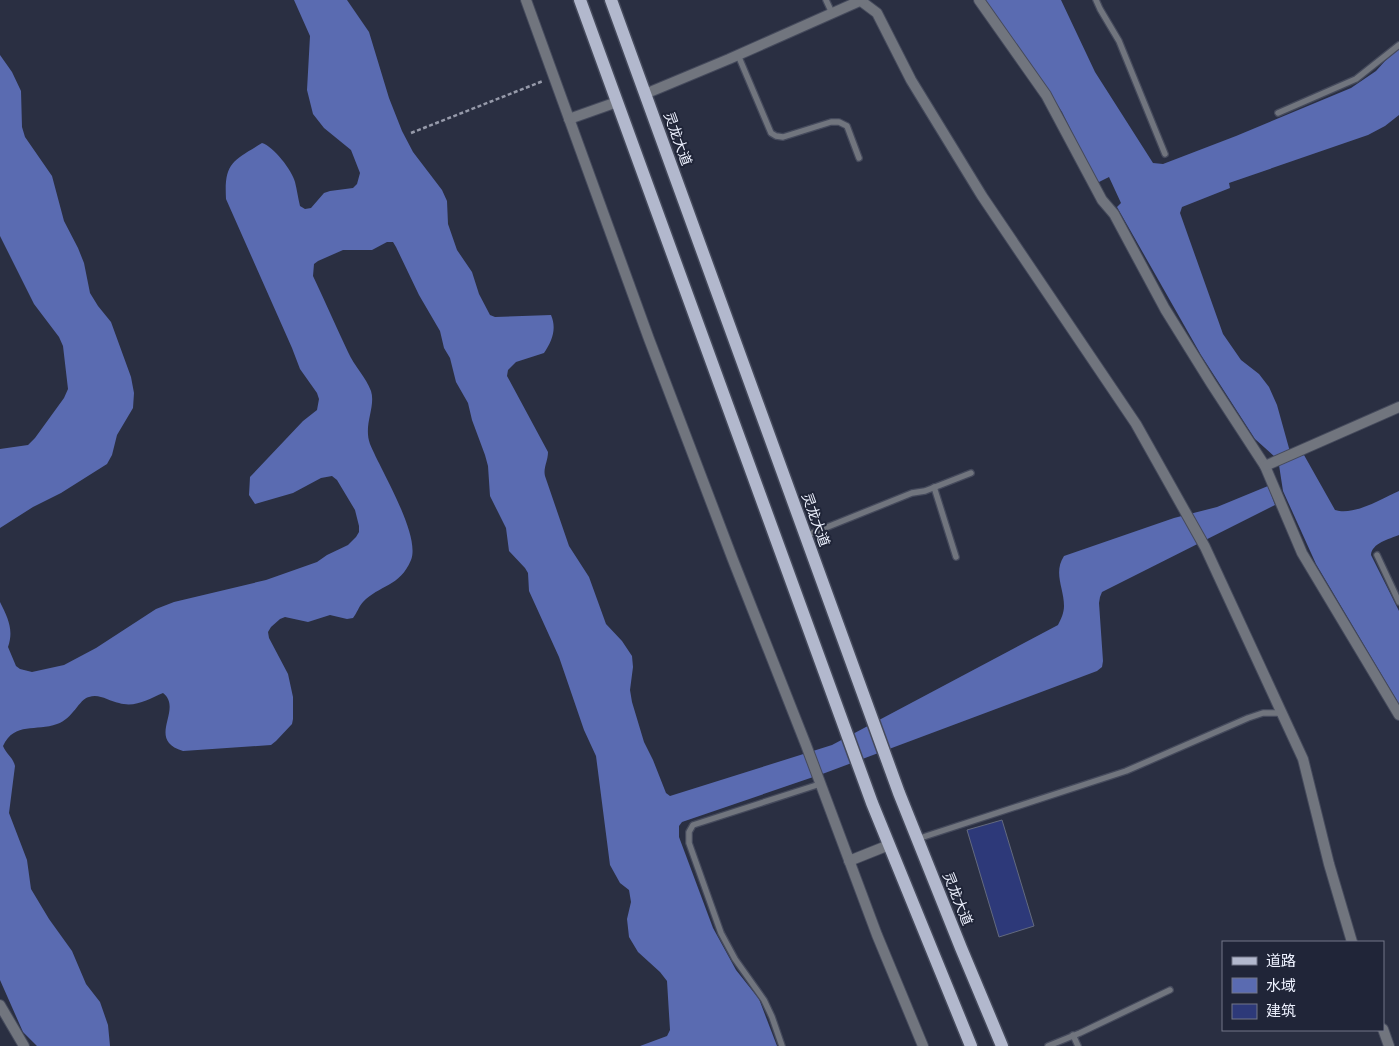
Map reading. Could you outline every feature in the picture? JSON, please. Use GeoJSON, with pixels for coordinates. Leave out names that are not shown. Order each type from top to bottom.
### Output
{"type":"FeatureCollection","features":[{"type":"Feature","properties":{"kind":"main road"},"geometry":{"type":"LineString","coordinates":[[580,0],[866,786],[971,1046]]}},
{"type":"Feature","properties":{"kind":"main road","name":"灵龙大道"},"geometry":{"type":"LineString","coordinates":[[610,0],[893,777],[1002,1046]]}},
{"type":"Feature","properties":{"kind":"street"},"geometry":{"type":"LineString","coordinates":[[526,0],[649,339],[806,745],[877,935],[923,1046]]}},
{"type":"Feature","properties":{"kind":"street"},"geometry":{"type":"LineString","coordinates":[[645,94],[862,0],[876,13],[911,80],[947,140],[982,196],[1136,424],[1205,547],[1296,743],[1307,772],[1329,864],[1352,941]]}},
{"type":"Feature","properties":{"kind":"street"},"geometry":{"type":"LineString","coordinates":[[980,0],[1046,95],[1102,200],[1114,214],[1165,309],[1211,383],[1270,464],[1302,553],[1399,715]]}},
{"type":"Feature","properties":{"kind":"street"},"geometry":{"type":"LineString","coordinates":[[570,120],[617,102]]}},
{"type":"Feature","properties":{"kind":"street"},"geometry":{"type":"LineString","coordinates":[[1270,464],[1399,406]]}},
{"type":"Feature","properties":{"kind":"street"},"geometry":{"type":"LineString","coordinates":[[849,860],[889,845]]}},
{"type":"Feature","properties":{"kind":"street"},"geometry":{"type":"LineString","coordinates":[[0,1005],[24,1046]]}},
{"type":"Feature","properties":{"kind":"street"},"geometry":{"type":"LineString","coordinates":[[1384,1031],[1389,1046]]}},
{"type":"Feature","properties":{"kind":"lane"},"geometry":{"type":"LineString","coordinates":[[826,0],[832,14]]}},
{"type":"Feature","properties":{"kind":"lane"},"geometry":{"type":"LineString","coordinates":[[1096,0],[1119,41],[1166,154]]}},
{"type":"Feature","properties":{"kind":"lane"},"geometry":{"type":"LineString","coordinates":[[1278,114],[1356,79],[1399,45]]}},
{"type":"Feature","properties":{"kind":"lane"},"geometry":{"type":"LineString","coordinates":[[738,55],[773,135],[783,137],[831,122],[839,122],[847,126],[859,158]]}},
{"type":"Feature","properties":{"kind":"lane"},"geometry":{"type":"LineString","coordinates":[[805,536],[912,493],[934,488],[971,472]]}},
{"type":"Feature","properties":{"kind":"lane"},"geometry":{"type":"LineString","coordinates":[[934,488],[956,557]]}},
{"type":"Feature","properties":{"kind":"lane"},"geometry":{"type":"LineString","coordinates":[[1377,556],[1399,602]]}},
{"type":"Feature","properties":{"kind":"lane"},"geometry":{"type":"LineString","coordinates":[[917,839],[1126,771],[1248,718],[1263,713],[1282,713]]}},
{"type":"Feature","properties":{"kind":"lane"},"geometry":{"type":"LineString","coordinates":[[782,1046],[764,1000],[735,959],[721,933],[690,843],[690,832],[693,825],[820,782]]}},
{"type":"Feature","properties":{"kind":"lane"},"geometry":{"type":"LineString","coordinates":[[1048,1046],[1170,990]]}},
{"type":"Feature","properties":{"kind":"lane"},"geometry":{"type":"LineString","coordinates":[[1073,1036],[1078,1046]]}},
{"type":"Feature","properties":{"kind":"path"},"geometry":{"type":"LineString","coordinates":[[411,133],[554,77]]}},
{"type":"Feature","properties":{"kind":"water"},"geometry":{"type":"Polygon","coordinates":[[[294,0],[347,0],[369,32],[389,98],[402,131],[413,152],[442,190],[447,201],[448,224],[457,250],[472,272],[479,294],[490,315],[495,317],[551,315],[554,330],[544,353],[516,362],[508,370],[507,376],[548,452],[545,476],[569,546],[589,577],[606,624],[622,641],[632,656],[633,667],[630,690],[632,702],[644,742],[666,793],[670,796],[832,745],[1058,625],[1064,609],[1059,568],[1064,556],[1174,518],[1217,507],[1268,486],[1275,505],[1102,592],[1099,603],[1103,661],[1102,667],[1097,671],[825,773],[682,822],[679,826],[679,837],[713,928],[736,970],[759,999],[777,1046],[640,1046],[667,1036],[670,1030],[667,981],[638,952],[629,937],[627,919],[631,902],[629,890],[620,883],[610,865],[596,756],[584,730],[559,657],[529,591],[528,573],[509,551],[506,528],[490,496],[488,466],[485,455],[468,403],[456,382],[440,331],[419,295],[393,242],[387,242],[372,250],[343,250],[314,264],[313,276],[351,357],[371,391],[372,403],[368,437],[405,519],[413,549],[411,560],[401,576],[369,596],[360,605],[353,618],[347,619],[330,615],[308,622],[285,617],[271,627],[268,632],[269,638],[288,674],[293,697],[293,719],[292,724],[271,745],[183,751],[172,746],[167,740],[166,732],[170,707],[163,693],[142,702],[131,704],[119,703],[100,697],[89,697],[82,701],[72,714],[63,721],[49,726],[20,730],[8,738],[3,746],[15,766],[9,813],[27,860],[31,889],[49,919],[72,951],[86,984],[100,1002],[108,1025],[110,1046],[37,1046],[23,1032],[0,980],[0,602],[9,624],[10,641],[8,647],[16,666],[32,672],[64,665],[96,648],[156,609],[174,602],[266,580],[317,562],[348,545],[359,532],[355,510],[337,480],[332,476],[321,478],[293,493],[255,504],[249,495],[250,477],[303,421],[317,410],[319,399],[317,393],[300,369],[226,199],[229,170],[232,164],[244,154],[262,143],[266,145],[282,159],[290,171],[295,182],[300,206],[305,209],[311,208],[324,193],[353,188],[357,184],[360,173],[351,150],[324,128],[313,114],[307,90],[310,36],[294,0]]]}},
{"type":"Feature","properties":{"kind":"water"},"geometry":{"type":"Polygon","coordinates":[[[985,0],[1061,0],[1095,72],[1153,163],[1163,164],[1351,88],[1376,71],[1399,49],[1399,115],[1385,126],[1368,135],[1229,183],[1230,188],[1182,207],[1180,213],[1223,334],[1241,360],[1259,374],[1269,387],[1277,405],[1292,459],[1304,455],[1335,510],[1350,511],[1359,509],[1399,491],[1399,535],[1378,544],[1374,547],[1371,555],[1399,611],[1399,704],[1316,564],[1283,491],[1279,465],[1275,457],[1255,439],[1201,355],[1117,207],[1121,203],[1109,177],[1097,183],[1062,112],[985,0]]]}},
{"type":"Feature","properties":{"kind":"water"},"geometry":{"type":"Polygon","coordinates":[[[0,55],[12,72],[21,91],[22,127],[25,137],[52,176],[64,221],[84,263],[90,293],[111,322],[131,377],[134,393],[133,408],[117,435],[112,455],[107,464],[0,528],[0,449],[28,445],[64,398],[68,389],[63,346],[59,337],[34,304],[0,236],[0,55]]]}},
{"type":"Feature","properties":{"kind":"building"},"geometry":{"type":"Polygon","coordinates":[[[1002,820],[1034,926],[999,937],[967,830],[1002,820]]]}}]}
